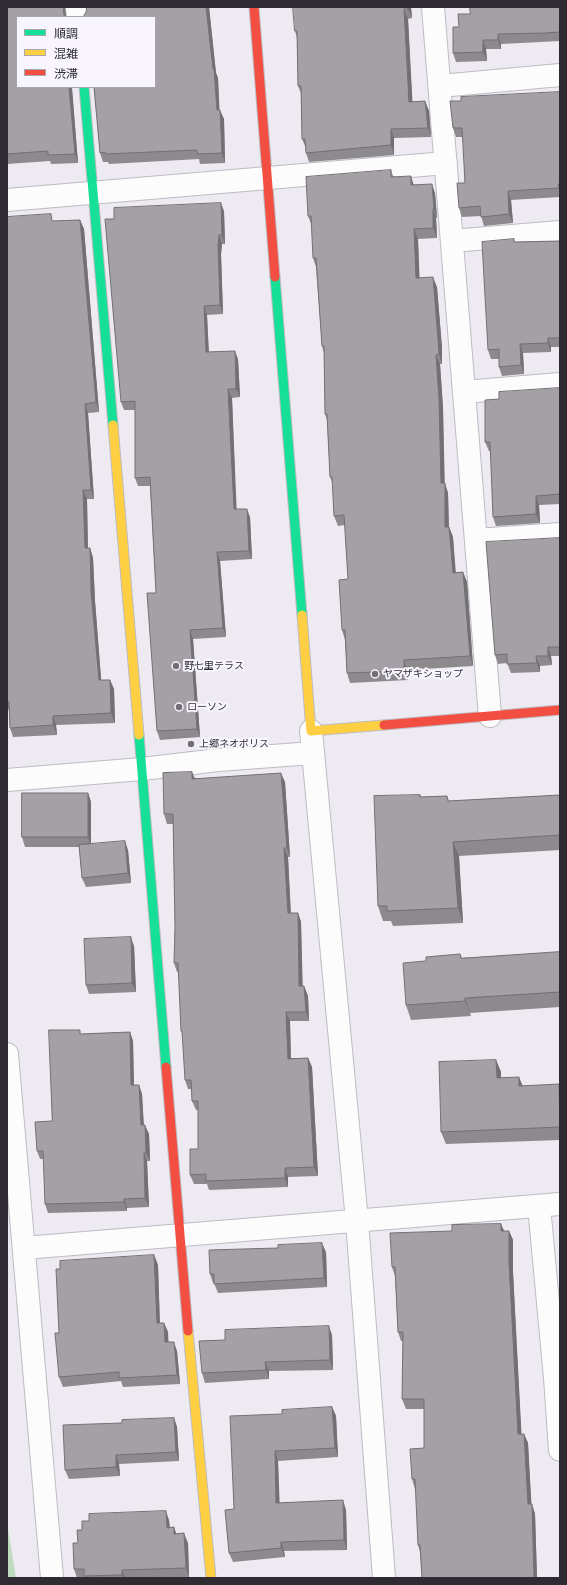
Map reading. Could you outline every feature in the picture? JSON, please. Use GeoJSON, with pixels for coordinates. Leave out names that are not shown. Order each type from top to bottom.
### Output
{"type":"FeatureCollection","features":[{"type":"Feature","properties":{"kind":"street"},"geometry":{"type":"LineString","coordinates":[[254,7],[311,731],[357,1221],[384,1578]]}},
{"type":"Feature","properties":{"kind":"street"},"geometry":{"type":"LineString","coordinates":[[433,7],[490,716]]}},
{"type":"Feature","properties":{"kind":"street"},"geometry":{"type":"LineString","coordinates":[[440,86],[560,75]]}},
{"type":"Feature","properties":{"kind":"street"},"geometry":{"type":"LineString","coordinates":[[84,88],[142,769],[179,1235],[211,1578]]}},
{"type":"Feature","properties":{"kind":"street"},"geometry":{"type":"LineString","coordinates":[[7,200],[446,163]]}},
{"type":"Feature","properties":{"kind":"street"},"geometry":{"type":"LineString","coordinates":[[452,241],[560,232]]}},
{"type":"Feature","properties":{"kind":"street"},"geometry":{"type":"LineString","coordinates":[[464,392],[560,384]]}},
{"type":"Feature","properties":{"kind":"street"},"geometry":{"type":"LineString","coordinates":[[476,540],[560,534]]}},
{"type":"Feature","properties":{"kind":"street"},"geometry":{"type":"LineString","coordinates":[[311,731],[560,710]]}},
{"type":"Feature","properties":{"kind":"street"},"geometry":{"type":"LineString","coordinates":[[7,780],[142,769],[218,760],[313,753]]}},
{"type":"Feature","properties":{"kind":"street"},"geometry":{"type":"LineString","coordinates":[[7,1054],[39,1441],[52,1578]]}},
{"type":"Feature","properties":{"kind":"street"},"geometry":{"type":"LineString","coordinates":[[24,1248],[560,1204]]}},
{"type":"Feature","properties":{"kind":"street"},"geometry":{"type":"LineString","coordinates":[[538,1206],[557,1378],[560,1450]]}},
{"type":"Feature","properties":{"kind":"green space"},"geometry":{"type":"Polygon","coordinates":[[[7,1522],[16,1578],[7,1578],[7,1522]]]}},
{"type":"Feature","properties":{"kind":"building"},"geometry":{"type":"Polygon","coordinates":[[[7,7],[63,7],[66,16],[16,16],[16,88],[69,88],[75,154],[48,155],[48,151],[7,154],[7,7]]]}},
{"type":"Feature","properties":{"kind":"building"},"geometry":{"type":"Polygon","coordinates":[[[87,7],[206,7],[214,69],[217,110],[220,110],[222,153],[197,154],[197,150],[100,153],[94,88],[156,88],[156,16],[84,16],[87,7]]]}},
{"type":"Feature","properties":{"kind":"building"},"geometry":{"type":"Polygon","coordinates":[[[293,7],[408,7],[408,9],[404,9],[409,102],[425,101],[428,128],[391,129],[391,145],[306,153],[305,139],[302,139],[301,86],[298,86],[297,31],[295,31],[293,7]]]}},
{"type":"Feature","properties":{"kind":"building"},"geometry":{"type":"Polygon","coordinates":[[[470,7],[560,7],[560,32],[498,34],[498,40],[483,40],[483,52],[453,53],[453,27],[459,27],[458,14],[470,14],[470,7]]]}},
{"type":"Feature","properties":{"kind":"building"},"geometry":{"type":"Polygon","coordinates":[[[560,92],[559,188],[508,191],[509,214],[481,217],[480,206],[459,208],[457,183],[465,183],[462,128],[453,128],[450,101],[461,101],[461,97],[560,92]]]}},
{"type":"Feature","properties":{"kind":"building"},"geometry":{"type":"Polygon","coordinates":[[[391,170],[391,177],[411,176],[411,185],[432,184],[434,209],[433,228],[414,229],[416,278],[433,277],[439,354],[436,355],[439,399],[441,483],[445,483],[445,527],[449,527],[453,573],[463,572],[470,656],[404,660],[404,671],[347,673],[345,630],[342,630],[339,580],[348,579],[344,515],[334,516],[332,477],[330,477],[327,414],[325,414],[324,346],[322,346],[316,258],[313,258],[311,216],[308,216],[306,177],[391,170]]]}},
{"type":"Feature","properties":{"kind":"building"},"geometry":{"type":"Polygon","coordinates":[[[221,203],[222,235],[219,235],[218,245],[220,305],[204,306],[206,352],[235,351],[236,389],[228,389],[234,509],[247,509],[249,551],[217,552],[223,628],[190,630],[197,729],[157,731],[147,593],[156,593],[150,477],[135,478],[135,401],[121,402],[105,219],[114,219],[114,208],[221,203]]]}},
{"type":"Feature","properties":{"kind":"building"},"geometry":{"type":"Polygon","coordinates":[[[51,214],[52,221],[80,220],[96,402],[85,404],[91,490],[83,490],[85,548],[90,548],[91,592],[99,680],[110,680],[111,713],[53,716],[53,725],[10,728],[9,702],[7,702],[7,217],[51,214]]]}},
{"type":"Feature","properties":{"kind":"building"},"geometry":{"type":"Polygon","coordinates":[[[514,239],[514,242],[560,241],[560,338],[548,338],[548,343],[520,344],[521,365],[499,367],[499,349],[488,350],[482,242],[514,239]]]}},
{"type":"Feature","properties":{"kind":"building"},"geometry":{"type":"Polygon","coordinates":[[[560,388],[560,494],[536,496],[536,514],[493,517],[490,442],[485,442],[485,400],[499,399],[499,392],[560,388]]]}},
{"type":"Feature","properties":{"kind":"building"},"geometry":{"type":"Polygon","coordinates":[[[560,538],[560,647],[548,647],[548,656],[536,656],[537,663],[507,664],[507,654],[495,655],[486,542],[560,538]]]}},
{"type":"Feature","properties":{"kind":"building"},"geometry":{"type":"Polygon","coordinates":[[[192,772],[192,779],[281,773],[287,848],[284,848],[288,913],[298,913],[299,986],[304,986],[306,1012],[286,1012],[288,1059],[308,1058],[314,1167],[285,1168],[285,1178],[206,1181],[206,1174],[190,1175],[190,1149],[198,1149],[198,1101],[192,1101],[191,1080],[185,1080],[178,963],[174,963],[175,927],[173,814],[164,814],[163,773],[192,772]]]}},
{"type":"Feature","properties":{"kind":"building"},"geometry":{"type":"Polygon","coordinates":[[[22,793],[88,793],[88,837],[22,837],[22,793]]]}},
{"type":"Feature","properties":{"kind":"building"},"geometry":{"type":"Polygon","coordinates":[[[420,795],[420,797],[447,796],[448,801],[560,795],[560,835],[453,842],[458,908],[387,911],[387,906],[378,906],[374,796],[420,795]]]}},
{"type":"Feature","properties":{"kind":"building"},"geometry":{"type":"Polygon","coordinates":[[[125,841],[128,873],[82,878],[79,845],[125,841]]]}},
{"type":"Feature","properties":{"kind":"building"},"geometry":{"type":"Polygon","coordinates":[[[131,937],[132,983],[86,985],[84,939],[131,937]]]}},
{"type":"Feature","properties":{"kind":"building"},"geometry":{"type":"Polygon","coordinates":[[[560,952],[560,992],[465,998],[465,1001],[406,1005],[403,963],[426,961],[426,957],[460,954],[461,958],[560,952]]]}},
{"type":"Feature","properties":{"kind":"building"},"geometry":{"type":"Polygon","coordinates":[[[49,1030],[80,1030],[80,1034],[130,1032],[131,1085],[139,1085],[141,1125],[145,1125],[145,1198],[124,1199],[124,1202],[45,1204],[43,1151],[37,1151],[35,1122],[52,1121],[49,1030]]]}},
{"type":"Feature","properties":{"kind":"building"},"geometry":{"type":"Polygon","coordinates":[[[496,1060],[497,1078],[519,1077],[519,1086],[559,1084],[560,1127],[441,1132],[439,1062],[496,1060]]]}},
{"type":"Feature","properties":{"kind":"building"},"geometry":{"type":"Polygon","coordinates":[[[501,1224],[501,1231],[509,1231],[509,1263],[518,1434],[524,1434],[528,1504],[532,1504],[534,1578],[422,1578],[420,1545],[418,1545],[415,1479],[412,1479],[410,1449],[424,1448],[424,1399],[402,1399],[403,1332],[398,1332],[395,1267],[392,1267],[390,1233],[452,1231],[452,1225],[501,1224]]]}},
{"type":"Feature","properties":{"kind":"building"},"geometry":{"type":"Polygon","coordinates":[[[322,1243],[324,1278],[214,1284],[214,1274],[210,1274],[209,1250],[278,1248],[278,1245],[322,1243]]]}},
{"type":"Feature","properties":{"kind":"building"},"geometry":{"type":"Polygon","coordinates":[[[154,1255],[157,1323],[164,1323],[165,1342],[174,1342],[177,1375],[119,1378],[119,1372],[59,1377],[55,1333],[59,1333],[56,1269],[60,1269],[60,1261],[154,1255]]]}},
{"type":"Feature","properties":{"kind":"building"},"geometry":{"type":"Polygon","coordinates":[[[329,1326],[330,1360],[265,1362],[266,1370],[202,1373],[199,1341],[225,1340],[225,1330],[329,1326]]]}},
{"type":"Feature","properties":{"kind":"building"},"geometry":{"type":"Polygon","coordinates":[[[332,1407],[335,1448],[275,1451],[276,1503],[343,1500],[344,1540],[281,1542],[281,1548],[229,1553],[225,1510],[234,1509],[230,1416],[282,1414],[282,1410],[332,1407]]]}},
{"type":"Feature","properties":{"kind":"building"},"geometry":{"type":"Polygon","coordinates":[[[174,1418],[176,1452],[116,1455],[116,1467],[65,1470],[63,1425],[122,1423],[122,1420],[174,1418]]]}},
{"type":"Feature","properties":{"kind":"building"},"geometry":{"type":"Polygon","coordinates":[[[166,1511],[167,1528],[174,1527],[174,1534],[184,1533],[186,1568],[122,1570],[122,1575],[84,1576],[84,1569],[74,1569],[73,1543],[78,1543],[77,1530],[82,1530],[82,1521],[89,1521],[89,1514],[166,1511]]]}},
{"type":"Feature","properties":{"kind":"traffic: fast"},"geometry":{"type":"LineString","coordinates":[[84,88],[113,425]]}},
{"type":"Feature","properties":{"kind":"traffic: fast"},"geometry":{"type":"LineString","coordinates":[[275,277],[302,615]]}},
{"type":"Feature","properties":{"kind":"traffic: fast"},"geometry":{"type":"LineString","coordinates":[[139,735],[166,1067]]}},
{"type":"Feature","properties":{"kind":"traffic: slow"},"geometry":{"type":"LineString","coordinates":[[113,425],[139,735]]}},
{"type":"Feature","properties":{"kind":"traffic: slow"},"geometry":{"type":"LineString","coordinates":[[302,615],[311,731],[384,725]]}},
{"type":"Feature","properties":{"kind":"traffic: slow"},"geometry":{"type":"LineString","coordinates":[[188,1331],[211,1578]]}},
{"type":"Feature","properties":{"kind":"traffic: jam"},"geometry":{"type":"LineString","coordinates":[[254,7],[275,277]]}},
{"type":"Feature","properties":{"kind":"traffic: jam"},"geometry":{"type":"LineString","coordinates":[[384,725],[560,710]]}},
{"type":"Feature","properties":{"kind":"traffic: jam"},"geometry":{"type":"LineString","coordinates":[[166,1067],[188,1331]]}},
{"type":"Feature","properties":{"kind":"place","name":"野七里テラス"},"geometry":{"type":"Point","coordinates":[176,666]}},
{"type":"Feature","properties":{"kind":"place","name":"ヤマザキショップ"},"geometry":{"type":"Point","coordinates":[375,674]}},
{"type":"Feature","properties":{"kind":"place","name":"ローソン"},"geometry":{"type":"Point","coordinates":[179,707]}},
{"type":"Feature","properties":{"kind":"place","name":"上郷ネオポリス"},"geometry":{"type":"Point","coordinates":[191,744]}}]}
